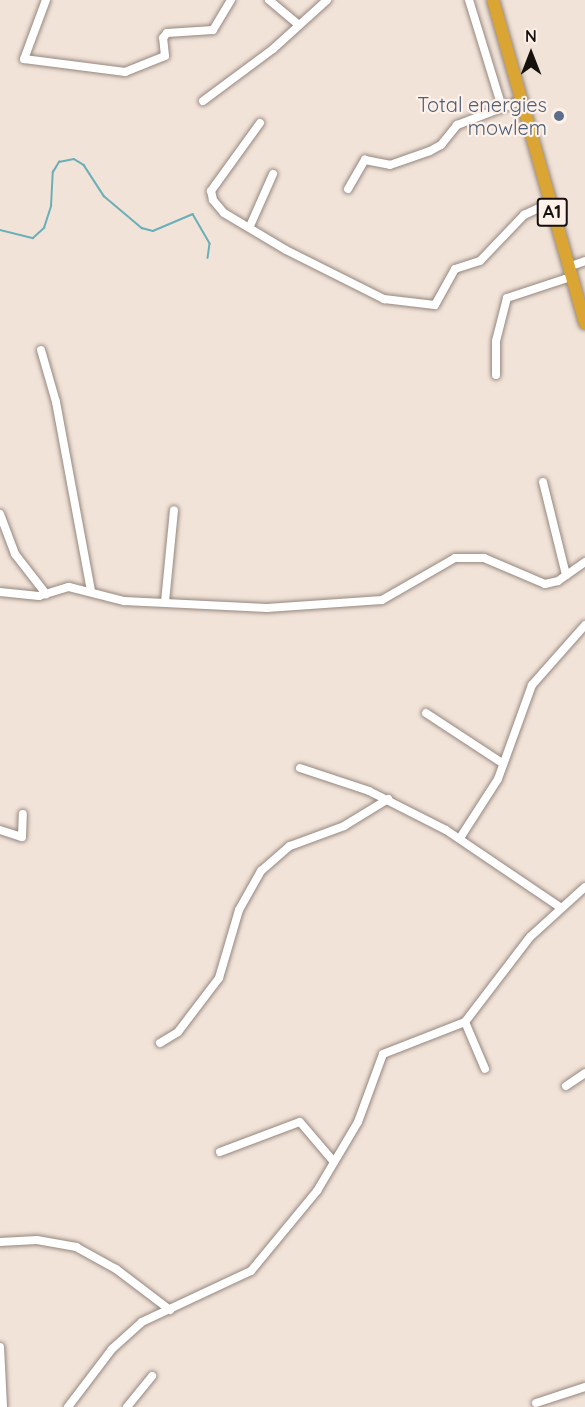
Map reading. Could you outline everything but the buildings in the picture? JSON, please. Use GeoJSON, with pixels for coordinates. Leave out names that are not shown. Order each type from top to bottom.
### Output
{"type":"FeatureCollection","features":[{"type":"Feature","properties":{"kind":"highway","name":"A1"},"geometry":{"type":"LineString","coordinates":[[493,0],[585,323]]}},
{"type":"Feature","properties":{"kind":"street"},"geometry":{"type":"LineString","coordinates":[[46,0],[24,59],[125,72],[166,55],[163,38],[167,33],[213,30],[231,0]]}},
{"type":"Feature","properties":{"kind":"street"},"geometry":{"type":"LineString","coordinates":[[269,0],[298,24]]}},
{"type":"Feature","properties":{"kind":"street"},"geometry":{"type":"LineString","coordinates":[[203,101],[273,49],[327,0]]}},
{"type":"Feature","properties":{"kind":"street"},"geometry":{"type":"LineString","coordinates":[[469,0],[502,107]]}},
{"type":"Feature","properties":{"kind":"street"},"geometry":{"type":"LineString","coordinates":[[348,189],[365,160],[390,165],[430,151],[441,145],[457,125],[522,100]]}},
{"type":"Feature","properties":{"kind":"street"},"geometry":{"type":"LineString","coordinates":[[260,123],[210,194],[219,208],[358,289],[384,298],[432,307],[455,269],[480,261],[524,215],[550,203]]}},
{"type":"Feature","properties":{"kind":"street"},"geometry":{"type":"LineString","coordinates":[[250,226],[273,174]]}},
{"type":"Feature","properties":{"kind":"street"},"geometry":{"type":"LineString","coordinates":[[496,375],[496,341],[507,298],[570,272],[585,261]]}},
{"type":"Feature","properties":{"kind":"street"},"geometry":{"type":"LineString","coordinates":[[41,350],[56,402],[91,591]]}},
{"type":"Feature","properties":{"kind":"street"},"geometry":{"type":"LineString","coordinates":[[543,482],[566,574]]}},
{"type":"Feature","properties":{"kind":"street"},"geometry":{"type":"LineString","coordinates":[[165,602],[174,510]]}},
{"type":"Feature","properties":{"kind":"street"},"geometry":{"type":"LineString","coordinates":[[0,514],[15,554],[46,594]]}},
{"type":"Feature","properties":{"kind":"street"},"geometry":{"type":"LineString","coordinates":[[0,592],[46,594],[69,587],[124,601],[267,608],[382,600],[444,563],[471,556],[498,563],[538,583],[553,583],[585,562]]}},
{"type":"Feature","properties":{"kind":"street"},"geometry":{"type":"LineString","coordinates":[[460,838],[498,778],[532,685],[585,625]]}},
{"type":"Feature","properties":{"kind":"street"},"geometry":{"type":"LineString","coordinates":[[426,712],[502,764]]}},
{"type":"Feature","properties":{"kind":"street"},"geometry":{"type":"LineString","coordinates":[[300,768],[388,799],[460,838],[561,908]]}},
{"type":"Feature","properties":{"kind":"street"},"geometry":{"type":"LineString","coordinates":[[160,1043],[178,1032],[219,978],[239,910],[261,871],[290,846],[344,826],[388,799]]}},
{"type":"Feature","properties":{"kind":"street"},"geometry":{"type":"LineString","coordinates":[[0,830],[22,837],[23,814]]}},
{"type":"Feature","properties":{"kind":"street"},"geometry":{"type":"LineString","coordinates":[[68,1407],[83,1382],[125,1335],[170,1310],[251,1271],[307,1204],[334,1162],[365,1111],[383,1054],[465,1022],[530,937],[585,887]]}},
{"type":"Feature","properties":{"kind":"street"},"geometry":{"type":"LineString","coordinates":[[465,1022],[485,1070]]}},
{"type":"Feature","properties":{"kind":"street"},"geometry":{"type":"LineString","coordinates":[[566,1086],[585,1073]]}},
{"type":"Feature","properties":{"kind":"street"},"geometry":{"type":"LineString","coordinates":[[220,1152],[300,1122],[334,1162]]}},
{"type":"Feature","properties":{"kind":"street"},"geometry":{"type":"LineString","coordinates":[[0,1242],[37,1240],[75,1247],[116,1269],[170,1310]]}},
{"type":"Feature","properties":{"kind":"street"},"geometry":{"type":"LineString","coordinates":[[0,1347],[3,1407]]}},
{"type":"Feature","properties":{"kind":"street"},"geometry":{"type":"LineString","coordinates":[[127,1407],[152,1376]]}},
{"type":"Feature","properties":{"kind":"street"},"geometry":{"type":"LineString","coordinates":[[536,1403],[585,1387]]}},
{"type":"Feature","properties":{"kind":"waterway"},"geometry":{"type":"LineString","coordinates":[[0,230],[33,238],[44,228],[51,206],[53,172],[59,162],[74,159],[84,165],[104,196],[142,228],[153,231],[193,214],[210,244],[208,258]]}},
{"type":"Feature","properties":{"kind":"place","name":"Total energies mowlem"},"geometry":{"type":"Point","coordinates":[559,116]}}]}
